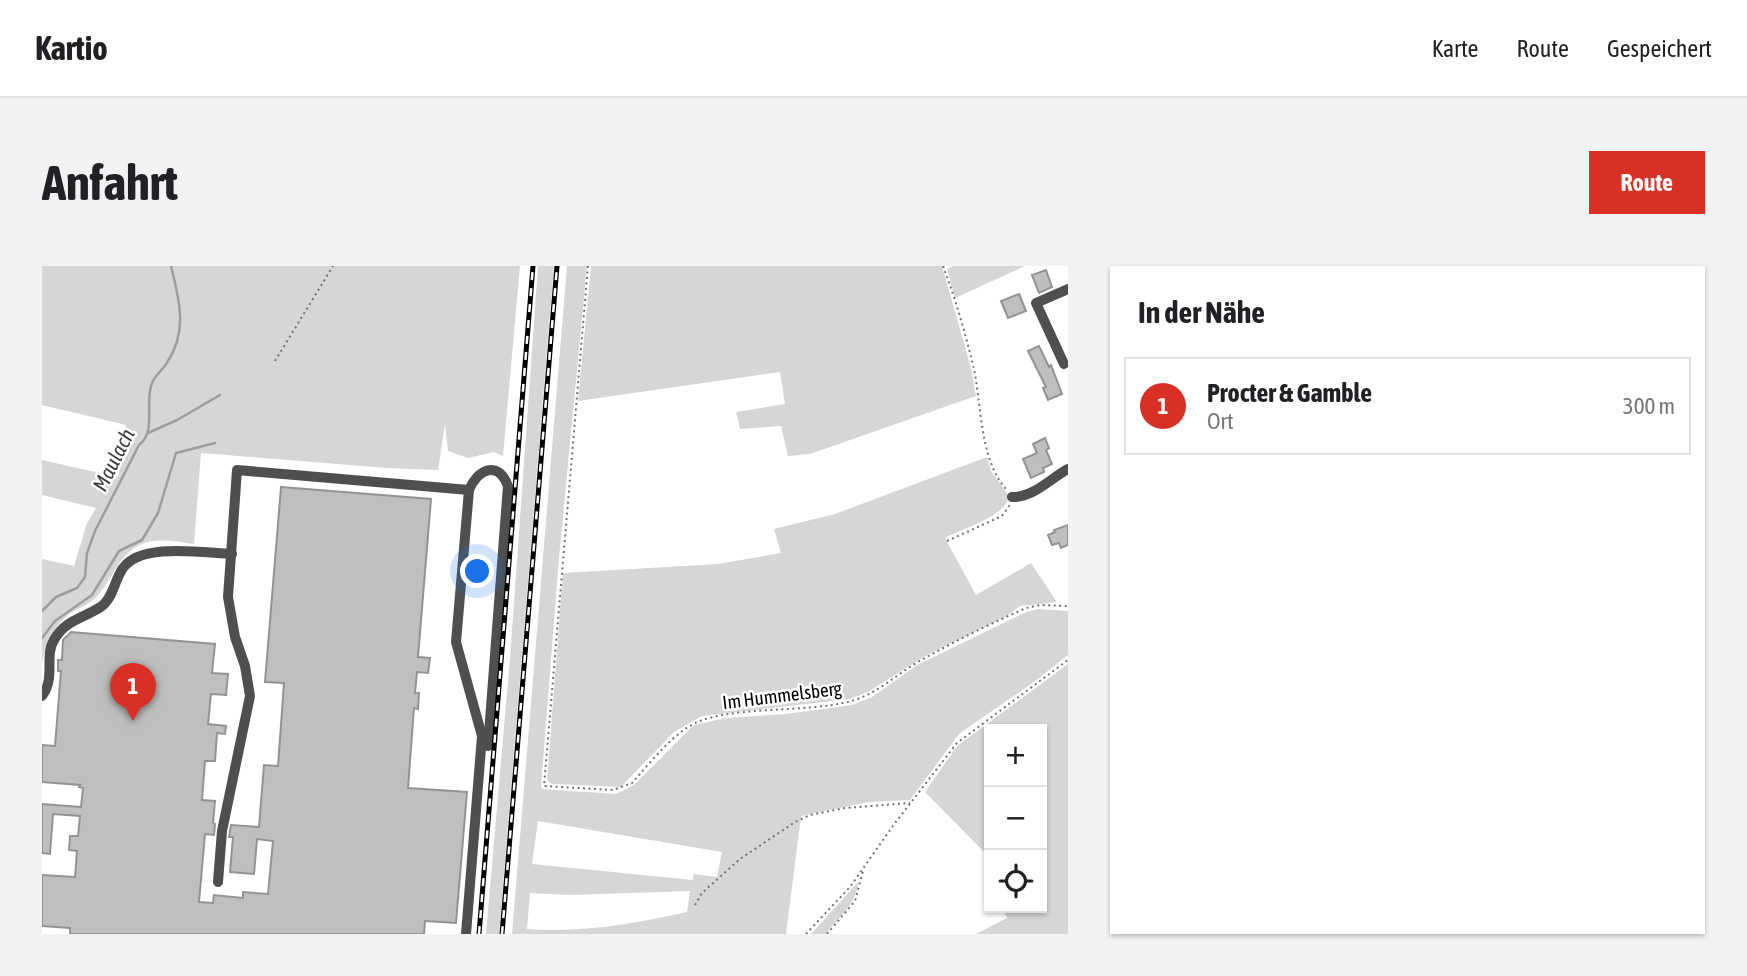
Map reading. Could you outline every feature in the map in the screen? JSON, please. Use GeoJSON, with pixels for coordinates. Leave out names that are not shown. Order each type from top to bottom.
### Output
{"type":"FeatureCollection","features":[{"type":"Feature","properties":{"kind":"street"},"geometry":{"type":"LineString","coordinates":[[1067,367],[1036,303],[1068,289]]}},
{"type":"Feature","properties":{"kind":"street"},"geometry":{"type":"LineString","coordinates":[[1013,497],[1021,497],[1034,491],[1068,469]]}},
{"type":"Feature","properties":{"kind":"street"},"geometry":{"type":"LineString","coordinates":[[218,882],[222,831],[250,696],[228,597],[236,470],[469,490]]}},
{"type":"Feature","properties":{"kind":"street"},"geometry":{"type":"LineString","coordinates":[[466,934],[482,736],[456,642],[469,490],[474,478],[484,471],[497,470],[504,475],[508,486],[474,934]]}},
{"type":"Feature","properties":{"kind":"street"},"geometry":{"type":"LineString","coordinates":[[42,696],[49,688],[52,643],[64,625],[104,604],[123,568],[133,558],[156,551],[232,554]]}},
{"type":"Feature","properties":{"kind":"path"},"geometry":{"type":"LineString","coordinates":[[275,361],[333,266]]}},
{"type":"Feature","properties":{"kind":"path","name":"Im Hummelsberg"},"geometry":{"type":"LineString","coordinates":[[588,266],[544,786],[613,790],[623,788],[632,783],[675,737],[703,719],[852,701],[870,693],[925,658],[1026,608],[1040,605],[1068,606]]}},
{"type":"Feature","properties":{"kind":"path"},"geometry":{"type":"LineString","coordinates":[[943,266],[973,365],[990,462],[999,481],[1013,497],[1002,516],[947,541]]}},
{"type":"Feature","properties":{"kind":"path"},"geometry":{"type":"LineString","coordinates":[[806,934],[850,887],[894,823],[957,743],[1068,660]]}},
{"type":"Feature","properties":{"kind":"path"},"geometry":{"type":"LineString","coordinates":[[695,905],[711,885],[740,859],[795,822],[810,815],[845,808],[911,803]]}},
{"type":"Feature","properties":{"kind":"path"},"geometry":{"type":"LineString","coordinates":[[827,934],[855,901],[863,870]]}},
{"type":"Feature","properties":{"kind":"shaded area"},"geometry":{"type":"Polygon","coordinates":[[[42,266],[520,266],[503,456],[494,452],[468,458],[448,451],[445,424],[438,470],[201,453],[194,544],[153,541],[126,554],[96,597],[72,612],[56,628],[42,662],[42,559],[74,566],[87,523],[96,508],[42,495],[42,460],[118,477],[126,425],[42,405],[42,266]]]}},
{"type":"Feature","properties":{"kind":"shaded area"},"geometry":{"type":"Polygon","coordinates":[[[538,266],[554,266],[499,934],[486,934],[510,658],[538,266]]]}},
{"type":"Feature","properties":{"kind":"shaded area"},"geometry":{"type":"Polygon","coordinates":[[[567,266],[587,266],[559,558],[541,787],[543,789],[616,794],[634,785],[694,725],[725,718],[786,714],[852,705],[872,697],[917,665],[1024,613],[1038,609],[1068,611],[1068,655],[959,734],[910,800],[869,802],[801,816],[786,934],[512,934],[567,266]],[[538,821],[532,864],[693,880],[694,874],[717,877],[722,852],[538,821]],[[690,891],[570,895],[530,893],[527,929],[567,930],[607,926],[687,912],[690,891]]]}},
{"type":"Feature","properties":{"kind":"shaded area"},"geometry":{"type":"Polygon","coordinates":[[[591,266],[942,266],[971,368],[976,396],[810,454],[788,456],[781,426],[740,429],[736,412],[785,404],[780,372],[578,401],[591,266]]]}},
{"type":"Feature","properties":{"kind":"shaded area"},"geometry":{"type":"Polygon","coordinates":[[[953,266],[1025,266],[955,298],[947,269],[953,266]]]}},
{"type":"Feature","properties":{"kind":"shaded area"},"geometry":{"type":"Polygon","coordinates":[[[987,457],[991,471],[1009,496],[1006,503],[992,516],[945,538],[976,595],[1031,563],[1057,602],[1020,606],[1007,616],[925,656],[868,692],[850,699],[702,716],[674,732],[621,787],[552,784],[547,780],[563,573],[718,564],[781,553],[774,529],[835,514],[987,457]]]}},
{"type":"Feature","properties":{"kind":"shaded area"},"geometry":{"type":"Polygon","coordinates":[[[1068,664],[1068,934],[976,934],[1007,918],[1004,913],[1047,913],[1047,724],[987,724],[1068,664]]]}},
{"type":"Feature","properties":{"kind":"shaded area"},"geometry":{"type":"Polygon","coordinates":[[[984,726],[984,852],[925,792],[957,746],[984,726]]]}},
{"type":"Feature","properties":{"kind":"shaded area"},"geometry":{"type":"Polygon","coordinates":[[[858,882],[851,904],[826,934],[811,934],[858,882]]]}},
{"type":"Feature","properties":{"kind":"building"},"geometry":{"type":"Polygon","coordinates":[[[1046,270],[1052,287],[1039,293],[1032,275],[1046,270]]]}},
{"type":"Feature","properties":{"kind":"building"},"geometry":{"type":"Polygon","coordinates":[[[1019,294],[1026,311],[1008,318],[1001,301],[1019,294]]]}},
{"type":"Feature","properties":{"kind":"building"},"geometry":{"type":"Polygon","coordinates":[[[1039,346],[1049,367],[1051,365],[1062,394],[1048,400],[1043,388],[1046,387],[1028,351],[1039,346]]]}},
{"type":"Feature","properties":{"kind":"building"},"geometry":{"type":"Polygon","coordinates":[[[1045,438],[1049,448],[1046,450],[1052,464],[1043,468],[1044,472],[1031,478],[1023,459],[1037,453],[1033,444],[1045,438]]]}},
{"type":"Feature","properties":{"kind":"building"},"geometry":{"type":"Polygon","coordinates":[[[281,487],[431,499],[418,657],[430,658],[428,673],[417,672],[415,693],[419,693],[418,709],[414,708],[408,788],[467,792],[456,923],[425,921],[424,934],[70,934],[70,928],[42,926],[42,875],[75,877],[77,851],[69,850],[70,836],[78,836],[80,816],[53,814],[50,854],[42,853],[42,804],[81,807],[83,788],[79,787],[80,785],[42,782],[42,745],[55,746],[61,671],[58,671],[58,660],[62,660],[63,640],[71,632],[215,644],[212,673],[228,674],[226,695],[211,694],[208,724],[226,726],[225,734],[217,733],[215,761],[205,761],[202,800],[215,801],[215,824],[214,835],[205,834],[199,902],[213,903],[214,895],[243,898],[243,892],[268,894],[273,841],[257,839],[254,874],[230,872],[233,837],[229,837],[231,825],[259,827],[264,765],[278,766],[284,683],[265,682],[281,487]]]}},
{"type":"Feature","properties":{"kind":"building"},"geometry":{"type":"Polygon","coordinates":[[[1068,525],[1068,545],[1061,548],[1059,543],[1052,545],[1048,535],[1068,525]]]}},
{"type":"Feature","properties":{"kind":"waterway","name":"Maulach"},"geometry":{"type":"LineString","coordinates":[[42,611],[56,597],[77,588],[85,577],[87,553],[95,531],[139,445],[148,433],[152,383],[174,349],[180,326],[179,302],[171,266]]}},
{"type":"Feature","properties":{"kind":"waterway"},"geometry":{"type":"LineString","coordinates":[[148,433],[220,395]]}},
{"type":"Feature","properties":{"kind":"waterway"},"geometry":{"type":"LineString","coordinates":[[42,638],[55,621],[92,595],[119,551],[142,540],[158,513],[176,453],[215,443]]}},
{"type":"Feature","properties":{"kind":"railway"},"geometry":{"type":"LineString","coordinates":[[479,934],[533,266]]}},
{"type":"Feature","properties":{"kind":"railway"},"geometry":{"type":"LineString","coordinates":[[502,934],[557,266]]}},
{"type":"Feature","properties":{"kind":"place","name":"Procter & Gamble"},"geometry":{"type":"Point","coordinates":[133,721]}}]}
